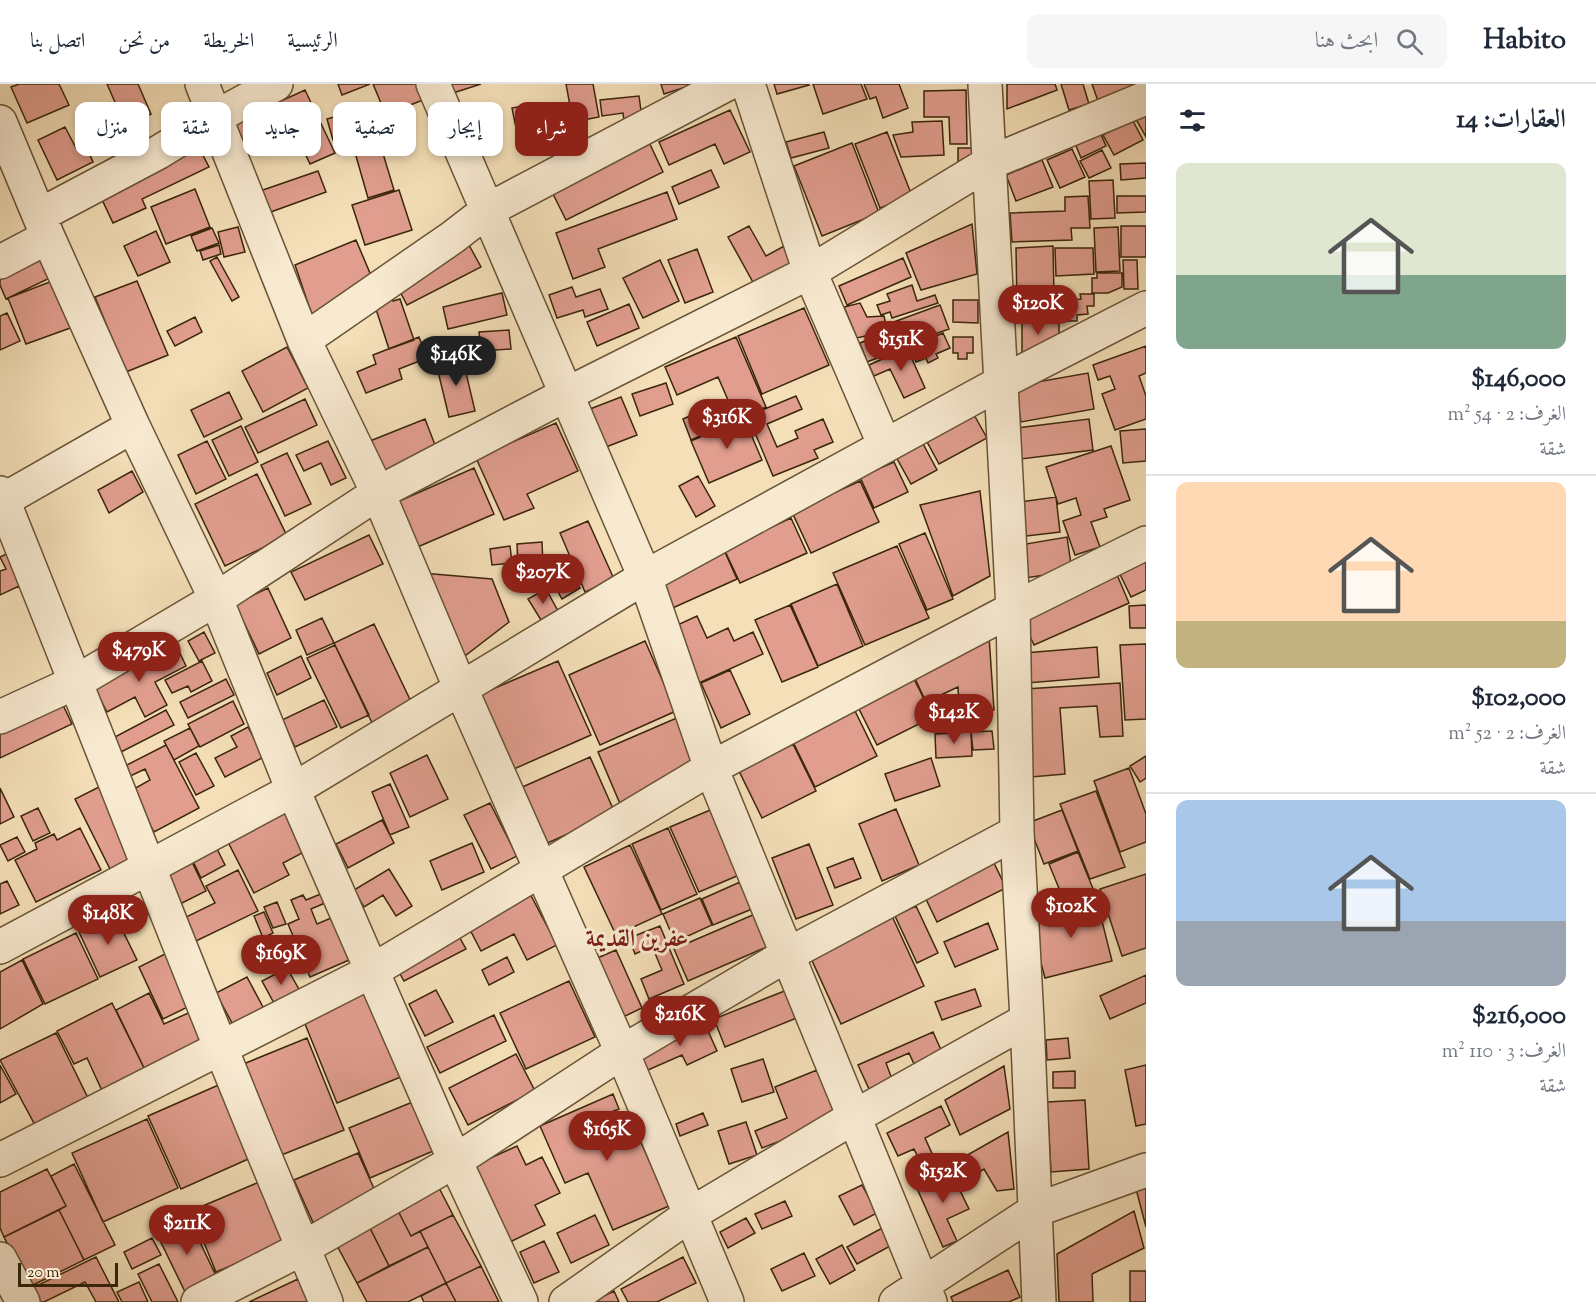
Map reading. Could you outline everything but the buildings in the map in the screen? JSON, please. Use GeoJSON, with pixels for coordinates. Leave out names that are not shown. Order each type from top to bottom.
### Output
{"type":"FeatureCollection","features":[{"type":"Feature","properties":{"kind":"street"},"geometry":{"type":"LineString","coordinates":[[202,84],[210,102]]}},
{"type":"Feature","properties":{"kind":"street"},"geometry":{"type":"LineString","coordinates":[[231,109],[276,84]]}},
{"type":"Feature","properties":{"kind":"street"},"geometry":{"type":"LineString","coordinates":[[433,84],[645,577],[711,768],[927,1293]]}},
{"type":"Feature","properties":{"kind":"street"},"geometry":{"type":"LineString","coordinates":[[304,340],[453,237],[488,210],[727,84]]}},
{"type":"Feature","properties":{"kind":"street"},"geometry":{"type":"LineString","coordinates":[[748,84],[810,272],[885,446]]}},
{"type":"Feature","properties":{"kind":"street"},"geometry":{"type":"LineString","coordinates":[[985,84],[1013,609],[1017,832],[1039,1302]]}},
{"type":"Feature","properties":{"kind":"street"},"geometry":{"type":"LineString","coordinates":[[0,717],[76,682],[216,599],[378,493],[567,394],[810,272],[989,163],[1146,98]]}},
{"type":"Feature","properties":{"kind":"street"},"geometry":{"type":"LineString","coordinates":[[0,122],[133,426],[216,599],[293,790],[455,1161],[521,1302]]}},
{"type":"Feature","properties":{"kind":"street"},"geometry":{"type":"LineString","coordinates":[[0,261],[44,226],[161,151]]}},
{"type":"Feature","properties":{"kind":"street"},"geometry":{"type":"LineString","coordinates":[[231,155],[304,340],[378,493],[460,687],[622,1052],[727,1302]]}},
{"type":"Feature","properties":{"kind":"street"},"geometry":{"type":"LineString","coordinates":[[0,947],[293,790],[645,577],[1002,382],[1146,308]]}},
{"type":"Feature","properties":{"kind":"street"},"geometry":{"type":"LineString","coordinates":[[133,426],[1,498],[76,682],[147,867],[326,1302]]}},
{"type":"Feature","properties":{"kind":"street"},"geometry":{"type":"LineString","coordinates":[[0,1160],[372,971],[711,768],[1013,609],[1146,543]]}},
{"type":"Feature","properties":{"kind":"street"},"geometry":{"type":"LineString","coordinates":[[198,1302],[303,1248],[455,1161],[622,1052],[787,955],[1017,832]]}},
{"type":"Feature","properties":{"kind":"street"},"geometry":{"type":"LineString","coordinates":[[566,1302],[691,1214],[854,1117],[1027,1020]]}},
{"type":"Feature","properties":{"kind":"street"},"geometry":{"type":"LineString","coordinates":[[896,1302],[927,1293],[1036,1210],[1146,1170]]}},
{"type":"Feature","properties":{"kind":"street"},"geometry":{"type":"LineString","coordinates":[[0,1259],[23,1302]]}},
{"type":"Feature","properties":{"kind":"district","name":"عفرين القديمة"},"geometry":{"type":"Point","coordinates":[637,940]}}]}
